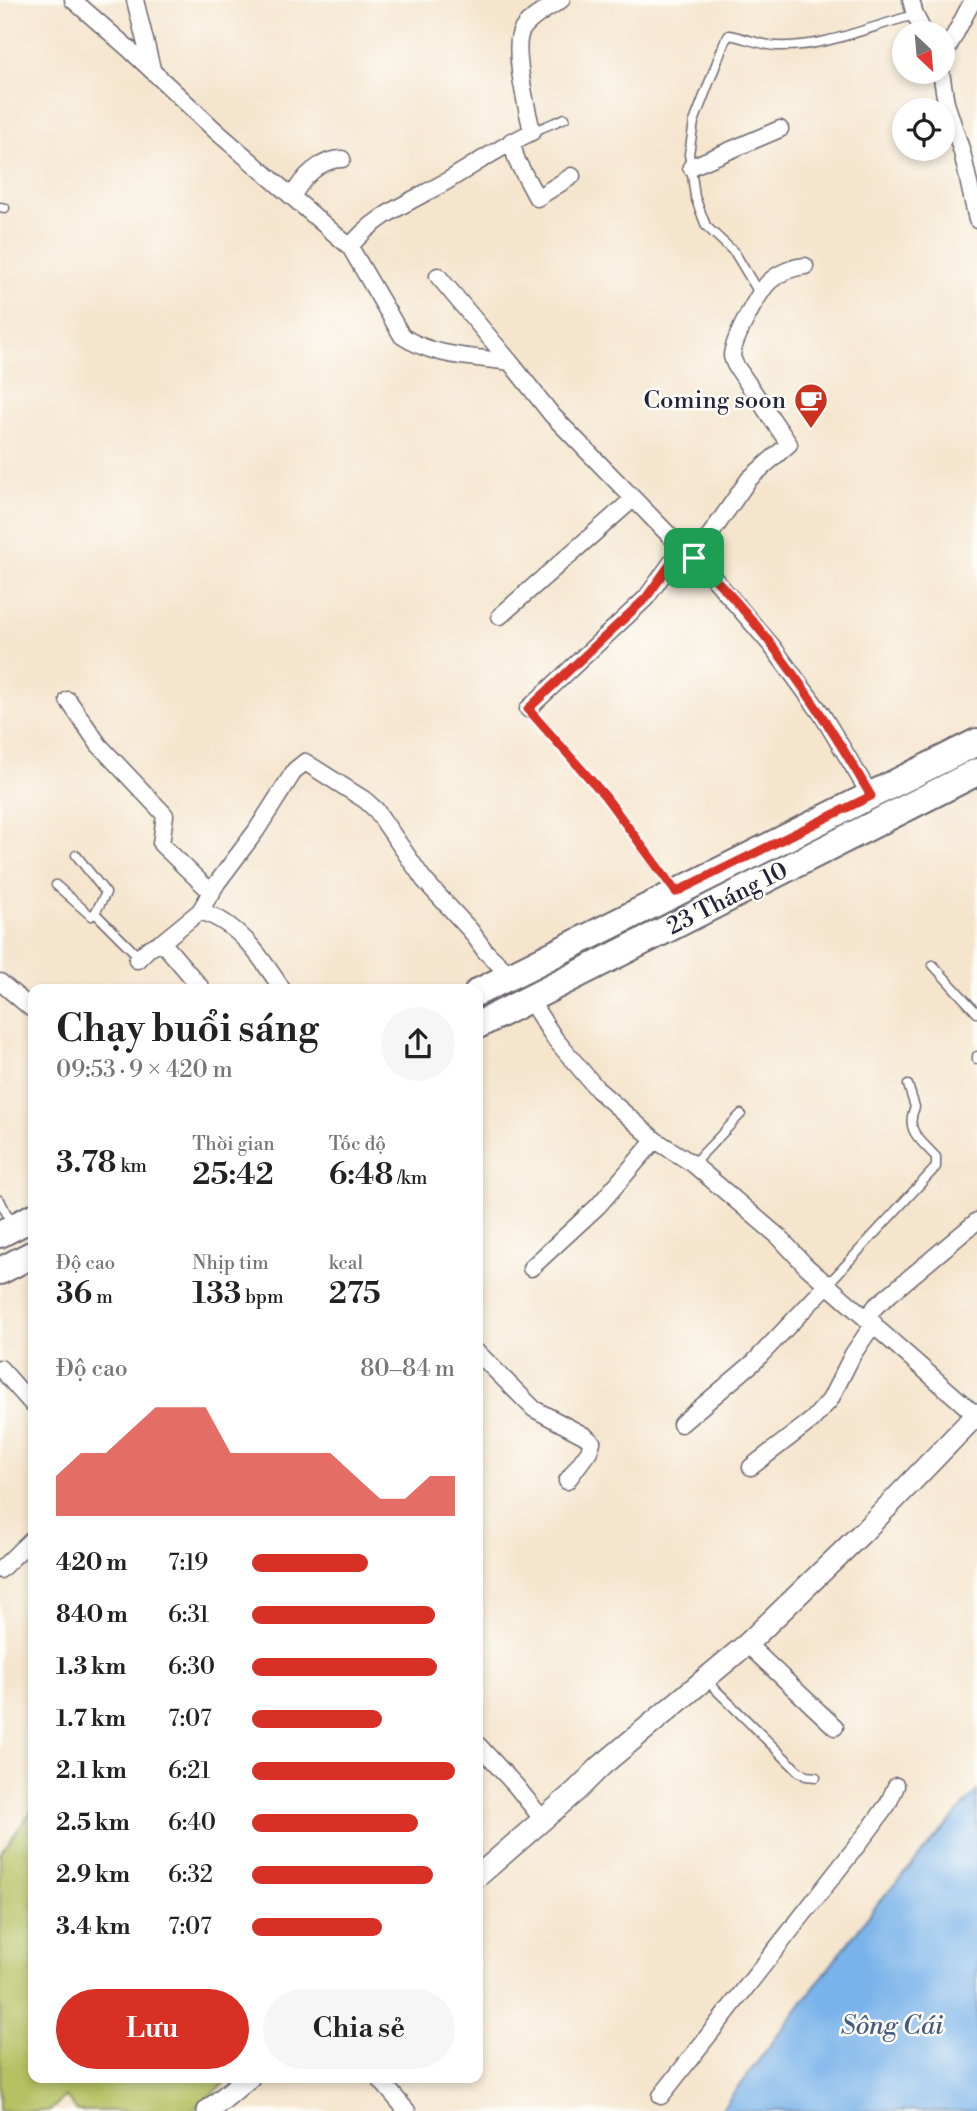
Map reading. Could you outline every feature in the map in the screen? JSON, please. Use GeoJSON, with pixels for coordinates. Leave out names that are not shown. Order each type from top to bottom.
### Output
{"type":"FeatureCollection","features":[{"type":"Feature","properties":{"kind":"main road","name":"23 Tháng 10"},"geometry":{"type":"LineString","coordinates":[[483,990],[977,742]]}},
{"type":"Feature","properties":{"kind":"main road","name":"23 Tháng 10"},"geometry":{"type":"LineString","coordinates":[[483,1022],[977,772]]}},
{"type":"Feature","properties":{"kind":"main road"},"geometry":{"type":"LineString","coordinates":[[511,976],[528,999]]}},
{"type":"Feature","properties":{"kind":"main road"},"geometry":{"type":"LineString","coordinates":[[0,1271],[28,1257]]}},
{"type":"Feature","properties":{"kind":"street"},"geometry":{"type":"LineString","coordinates":[[72,0],[216,131],[350,247],[402,336],[414,344],[447,354],[510,362]]}},
{"type":"Feature","properties":{"kind":"street"},"geometry":{"type":"LineString","coordinates":[[135,0],[152,71]]}},
{"type":"Feature","properties":{"kind":"street"},"geometry":{"type":"LineString","coordinates":[[350,247],[362,232],[391,212],[531,132],[520,74],[518,41],[522,30],[531,21],[561,0]]}},
{"type":"Feature","properties":{"kind":"street"},"geometry":{"type":"LineString","coordinates":[[956,33],[974,0]]}},
{"type":"Feature","properties":{"kind":"street"},"geometry":{"type":"LineString","coordinates":[[943,84],[977,220]]}},
{"type":"Feature","properties":{"kind":"street"},"geometry":{"type":"LineString","coordinates":[[691,167],[779,130]]}},
{"type":"Feature","properties":{"kind":"street"},"geometry":{"type":"LineString","coordinates":[[512,141],[517,161],[537,198],[572,176]]}},
{"type":"Feature","properties":{"kind":"street"},"geometry":{"type":"LineString","coordinates":[[293,196],[299,184],[313,170],[334,159],[342,159]]}},
{"type":"Feature","properties":{"kind":"street"},"geometry":{"type":"LineString","coordinates":[[528,709],[646,598],[688,553],[749,479],[789,444],[732,356],[759,293],[780,275],[805,265]]}},
{"type":"Feature","properties":{"kind":"street"},"geometry":{"type":"LineString","coordinates":[[438,276],[552,415],[736,603],[821,713],[871,796]]}},
{"type":"Feature","properties":{"kind":"street"},"geometry":{"type":"LineString","coordinates":[[499,616],[633,499]]}},
{"type":"Feature","properties":{"kind":"street"},"geometry":{"type":"LineString","coordinates":[[68,700],[99,745],[165,815],[161,844],[212,893]]}},
{"type":"Feature","properties":{"kind":"street"},"geometry":{"type":"LineString","coordinates":[[137,960],[200,911],[295,771],[305,761],[376,810],[424,880],[471,931],[485,951],[511,976]]}},
{"type":"Feature","properties":{"kind":"street"},"geometry":{"type":"LineString","coordinates":[[200,911],[229,927],[254,947],[279,984]]}},
{"type":"Feature","properties":{"kind":"street"},"geometry":{"type":"LineString","coordinates":[[162,942],[198,984]]}},
{"type":"Feature","properties":{"kind":"street"},"geometry":{"type":"LineString","coordinates":[[0,982],[28,1006]]}},
{"type":"Feature","properties":{"kind":"street"},"geometry":{"type":"LineString","coordinates":[[483,1872],[601,1766],[747,1644],[865,1530],[977,1415],[829,1283],[806,1266],[779,1237],[693,1164],[655,1140],[598,1090],[555,1039],[528,999]]}},
{"type":"Feature","properties":{"kind":"street"},"geometry":{"type":"LineString","coordinates":[[531,1268],[598,1206],[655,1140]]}},
{"type":"Feature","properties":{"kind":"street"},"geometry":{"type":"LineString","coordinates":[[751,1467],[812,1420],[830,1400],[876,1306],[977,1221]]}},
{"type":"Feature","properties":{"kind":"street"},"geometry":{"type":"LineString","coordinates":[[681,1424],[754,1362],[829,1283]]}},
{"type":"Feature","properties":{"kind":"street"},"geometry":{"type":"LineString","coordinates":[[483,1358],[534,1409],[585,1436],[592,1443],[567,1481]]}},
{"type":"Feature","properties":{"kind":"street"},"geometry":{"type":"LineString","coordinates":[[1,1371],[28,1400]]}},
{"type":"Feature","properties":{"kind":"street"},"geometry":{"type":"LineString","coordinates":[[0,1570],[28,1543]]}},
{"type":"Feature","properties":{"kind":"street"},"geometry":{"type":"LineString","coordinates":[[747,1644],[835,1727]]}},
{"type":"Feature","properties":{"kind":"street"},"geometry":{"type":"LineString","coordinates":[[483,1750],[543,1820]]}},
{"type":"Feature","properties":{"kind":"street"},"geometry":{"type":"LineString","coordinates":[[661,2096],[870,1829],[888,1804],[896,1786]]}},
{"type":"Feature","properties":{"kind":"street"},"geometry":{"type":"LineString","coordinates":[[208,2111],[242,2083]]}},
{"type":"Feature","properties":{"kind":"street"},"geometry":{"type":"LineString","coordinates":[[383,2083],[407,2111]]}},
{"type":"Feature","properties":{"kind":"lane"},"geometry":{"type":"LineString","coordinates":[[759,293],[735,254],[705,226],[695,197],[689,154],[694,122],[715,62],[729,35],[776,46],[813,44],[913,7]]}},
{"type":"Feature","properties":{"kind":"lane"},"geometry":{"type":"LineString","coordinates":[[531,132],[565,118]]}},
{"type":"Feature","properties":{"kind":"lane"},"geometry":{"type":"LineString","coordinates":[[528,709],[605,796],[676,892]]}},
{"type":"Feature","properties":{"kind":"lane"},"geometry":{"type":"LineString","coordinates":[[56,885],[91,916],[95,912],[106,893],[76,855]]}},
{"type":"Feature","properties":{"kind":"lane"},"geometry":{"type":"LineString","coordinates":[[95,912],[135,953],[137,960]]}},
{"type":"Feature","properties":{"kind":"lane"},"geometry":{"type":"LineString","coordinates":[[933,965],[977,1013]]}},
{"type":"Feature","properties":{"kind":"lane"},"geometry":{"type":"LineString","coordinates":[[829,1283],[936,1167],[936,1157],[911,1130],[911,1117],[915,1107],[908,1085]]}},
{"type":"Feature","properties":{"kind":"lane"},"geometry":{"type":"LineString","coordinates":[[693,1164],[741,1114]]}},
{"type":"Feature","properties":{"kind":"lane"},"geometry":{"type":"LineString","coordinates":[[0,1200],[15,1226]]}},
{"type":"Feature","properties":{"kind":"lane"},"geometry":{"type":"LineString","coordinates":[[705,1679],[798,1771],[806,1776],[816,1777]]}},
{"type":"Feature","properties":{"kind":"green space"},"geometry":{"type":"Polygon","coordinates":[[[28,1816],[28,2083],[225,2083],[192,2111],[77,2111],[65,2096],[50,2111],[0,2111],[0,1854],[28,1816]]]}},
{"type":"Feature","properties":{"kind":"water","name":"Sông Cái"},"geometry":{"type":"Polygon","coordinates":[[[977,1791],[977,2111],[720,2111],[879,1902],[977,1791]]]}},
{"type":"Feature","properties":{"kind":"place","name":"Coming soon"},"geometry":{"type":"Point","coordinates":[811,430]}},
{"type":"Feature","properties":{"kind":"route"},"geometry":{"type":"LineString","coordinates":[[682,548],[694,558],[771,645],[821,713],[871,796],[676,892],[605,796],[528,709],[646,598],[682,548]]}}]}
